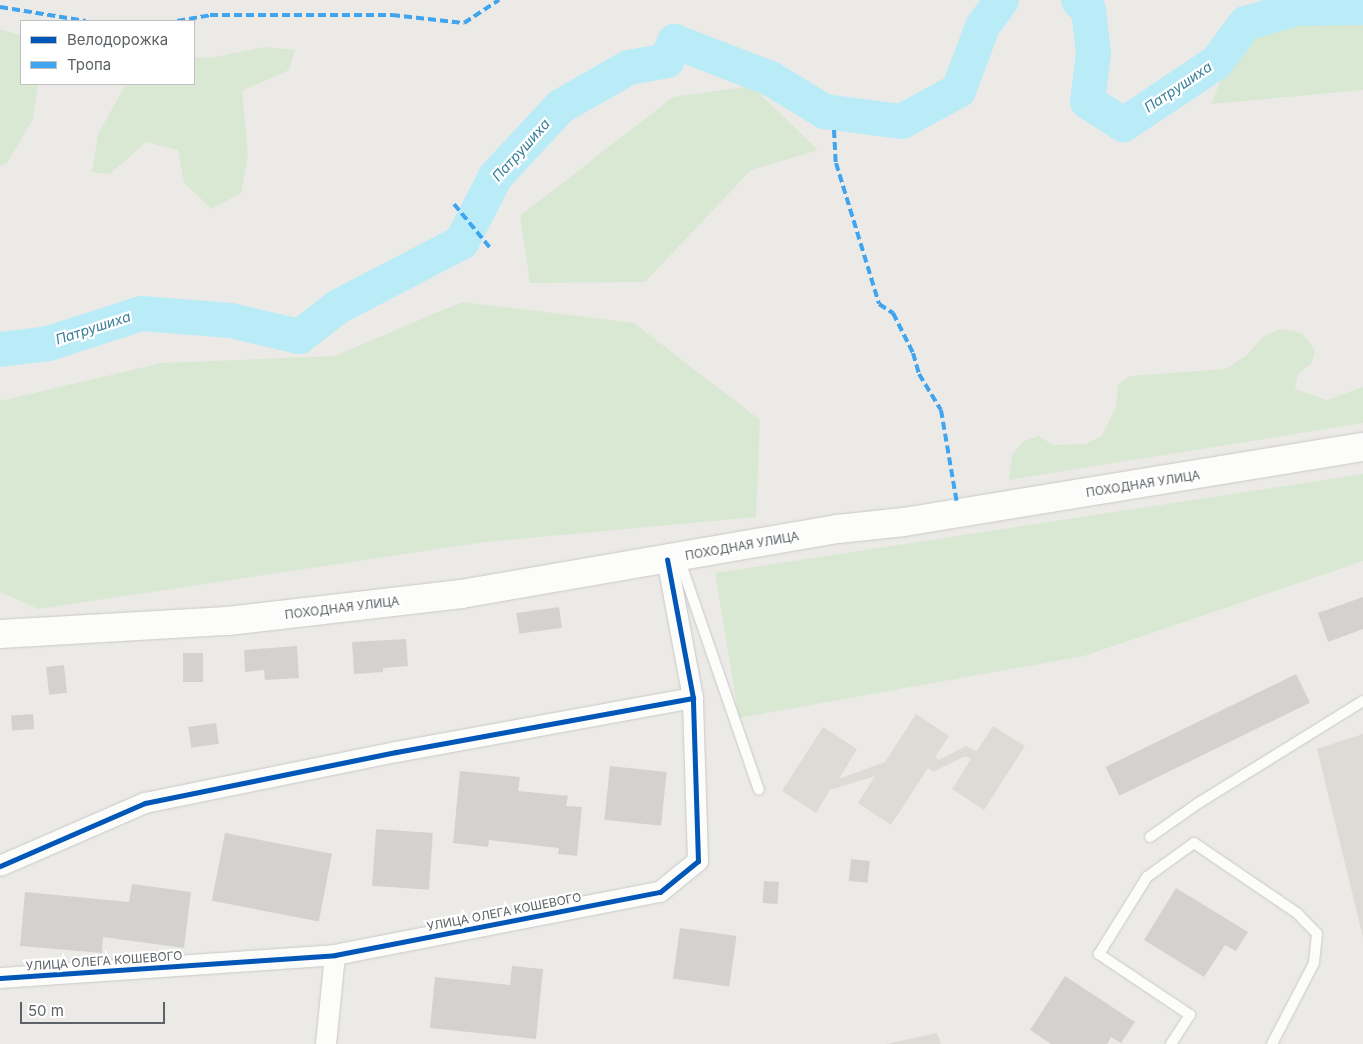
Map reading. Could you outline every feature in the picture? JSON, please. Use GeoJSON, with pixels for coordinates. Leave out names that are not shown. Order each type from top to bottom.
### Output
{"type":"FeatureCollection","features":[{"type":"Feature","properties":{"kind":"main road","name":"ПОХОДНАЯ УЛИЦА"},"geometry":{"type":"LineString","coordinates":[[0,634],[228,622],[461,594],[1363,447]]}},
{"type":"Feature","properties":{"kind":"street","name":"УЛИЦА ОЛЕГА КОШЕВОГО"},"geometry":{"type":"LineString","coordinates":[[0,978],[335,956],[660,892],[698,861],[692,698],[673,558]]}},
{"type":"Feature","properties":{"kind":"street"},"geometry":{"type":"LineString","coordinates":[[0,866],[145,803],[396,752],[692,698]]}},
{"type":"Feature","properties":{"kind":"street"},"geometry":{"type":"LineString","coordinates":[[326,1044],[335,956]]}},
{"type":"Feature","properties":{"kind":"lane"},"geometry":{"type":"LineString","coordinates":[[673,558],[759,790]]}},
{"type":"Feature","properties":{"kind":"lane"},"geometry":{"type":"LineString","coordinates":[[1150,837],[1200,802],[1363,701]]}},
{"type":"Feature","properties":{"kind":"lane"},"geometry":{"type":"LineString","coordinates":[[1171,1044],[1190,1015],[1098,954],[1147,876],[1194,843],[1298,913],[1317,934],[1314,963],[1272,1044]]}},
{"type":"Feature","properties":{"kind":"shaded area"},"geometry":{"type":"Polygon","coordinates":[[[916,714],[949,736],[935,757],[939,760],[966,746],[977,751],[993,726],[1025,746],[984,810],[952,789],[971,759],[965,756],[933,772],[928,768],[891,825],[858,803],[875,776],[830,790],[816,813],[782,791],[823,727],[857,749],[839,779],[885,762],[916,714]]]}},
{"type":"Feature","properties":{"kind":"shaded area"},"geometry":{"type":"Polygon","coordinates":[[[1363,734],[1363,937],[1317,749],[1363,734]]]}},
{"type":"Feature","properties":{"kind":"shaded area"},"geometry":{"type":"Polygon","coordinates":[[[937,1033],[941,1044],[886,1044],[937,1033]]]}},
{"type":"Feature","properties":{"kind":"green space"},"geometry":{"type":"Polygon","coordinates":[[[1352,0],[1363,0],[1363,90],[1211,104],[1239,35],[1352,0]]]}},
{"type":"Feature","properties":{"kind":"green space"},"geometry":{"type":"Polygon","coordinates":[[[0,29],[20,36],[20,85],[38,85],[33,119],[7,163],[0,166],[0,29]]]}},
{"type":"Feature","properties":{"kind":"green space"},"geometry":{"type":"Polygon","coordinates":[[[265,47],[295,50],[289,70],[242,91],[248,155],[241,193],[212,209],[184,183],[178,150],[146,142],[110,174],[92,172],[98,134],[125,85],[195,85],[195,57],[210,58],[265,47]]]}},
{"type":"Feature","properties":{"kind":"green space"},"geometry":{"type":"Polygon","coordinates":[[[752,86],[818,150],[751,170],[645,282],[530,283],[520,216],[673,97],[752,86]]]}},
{"type":"Feature","properties":{"kind":"green space"},"geometry":{"type":"Polygon","coordinates":[[[462,302],[634,323],[760,420],[756,517],[485,542],[38,609],[0,592],[0,401],[162,363],[335,356],[462,302]]]}},
{"type":"Feature","properties":{"kind":"green space"},"geometry":{"type":"Polygon","coordinates":[[[1280,329],[1302,333],[1315,350],[1312,363],[1298,374],[1295,389],[1327,400],[1363,387],[1363,423],[1009,480],[1012,455],[1024,441],[1039,436],[1053,445],[1086,444],[1102,436],[1116,407],[1118,385],[1130,376],[1225,369],[1246,356],[1263,337],[1280,329]]]}},
{"type":"Feature","properties":{"kind":"green space"},"geometry":{"type":"Polygon","coordinates":[[[1363,474],[1363,561],[1084,656],[739,718],[715,573],[1363,474]]]}},
{"type":"Feature","properties":{"kind":"building"},"geometry":{"type":"Polygon","coordinates":[[[1363,597],[1363,629],[1328,642],[1318,613],[1363,597]]]}},
{"type":"Feature","properties":{"kind":"building"},"geometry":{"type":"Polygon","coordinates":[[[559,607],[562,628],[519,634],[516,613],[559,607]]]}},
{"type":"Feature","properties":{"kind":"building"},"geometry":{"type":"Polygon","coordinates":[[[406,639],[408,666],[383,668],[383,672],[354,674],[352,642],[406,639]]]}},
{"type":"Feature","properties":{"kind":"building"},"geometry":{"type":"Polygon","coordinates":[[[297,646],[299,678],[265,680],[264,670],[245,672],[244,650],[297,646]]]}},
{"type":"Feature","properties":{"kind":"building"},"geometry":{"type":"Polygon","coordinates":[[[183,653],[203,653],[203,682],[183,682],[183,653]]]}},
{"type":"Feature","properties":{"kind":"building"},"geometry":{"type":"Polygon","coordinates":[[[64,665],[67,693],[49,695],[46,667],[64,665]]]}},
{"type":"Feature","properties":{"kind":"building"},"geometry":{"type":"Polygon","coordinates":[[[1296,674],[1310,703],[1119,796],[1105,767],[1296,674]]]}},
{"type":"Feature","properties":{"kind":"building"},"geometry":{"type":"Polygon","coordinates":[[[33,714],[34,729],[12,730],[11,716],[33,714]]]}},
{"type":"Feature","properties":{"kind":"building"},"geometry":{"type":"Polygon","coordinates":[[[216,723],[219,744],[191,748],[188,727],[216,723]]]}},
{"type":"Feature","properties":{"kind":"building"},"geometry":{"type":"Polygon","coordinates":[[[610,766],[667,772],[661,826],[604,820],[610,766]]]}},
{"type":"Feature","properties":{"kind":"building"},"geometry":{"type":"Polygon","coordinates":[[[460,771],[520,777],[518,791],[568,796],[566,806],[582,807],[577,856],[558,854],[559,848],[489,840],[488,847],[453,843],[460,771]]]}},
{"type":"Feature","properties":{"kind":"building"},"geometry":{"type":"Polygon","coordinates":[[[376,829],[433,833],[429,890],[372,886],[376,829]]]}},
{"type":"Feature","properties":{"kind":"building"},"geometry":{"type":"Polygon","coordinates":[[[225,833],[332,854],[319,922],[212,901],[225,833]]]}},
{"type":"Feature","properties":{"kind":"building"},"geometry":{"type":"Polygon","coordinates":[[[851,859],[870,861],[868,883],[849,881],[851,859]]]}},
{"type":"Feature","properties":{"kind":"building"},"geometry":{"type":"Polygon","coordinates":[[[764,881],[779,882],[777,904],[762,903],[764,881]]]}},
{"type":"Feature","properties":{"kind":"building"},"geometry":{"type":"Polygon","coordinates":[[[132,884],[191,892],[184,948],[103,937],[102,953],[20,946],[25,892],[129,902],[132,884]]]}},
{"type":"Feature","properties":{"kind":"building"},"geometry":{"type":"Polygon","coordinates":[[[1176,888],[1248,932],[1236,951],[1225,945],[1204,977],[1144,940],[1176,888]]]}},
{"type":"Feature","properties":{"kind":"building"},"geometry":{"type":"Polygon","coordinates":[[[680,928],[736,936],[729,986],[673,979],[680,928]]]}},
{"type":"Feature","properties":{"kind":"building"},"geometry":{"type":"Polygon","coordinates":[[[512,966],[543,969],[536,1039],[430,1028],[435,977],[510,985],[512,966]]]}},
{"type":"Feature","properties":{"kind":"building"},"geometry":{"type":"Polygon","coordinates":[[[1065,976],[1135,1022],[1121,1043],[1111,1037],[1107,1044],[1051,1044],[1030,1030],[1065,976]]]}},
{"type":"Feature","properties":{"kind":"waterway","name":"Патрушиха"},"geometry":{"type":"LineString","coordinates":[[0,349],[48,343],[141,313],[230,320],[299,336],[338,306],[461,242],[495,176],[560,106],[628,67],[666,60],[674,41],[770,78],[824,111],[901,121],[958,90],[982,26],[1001,0]]}},
{"type":"Feature","properties":{"kind":"waterway","name":"Патрушиха"},"geometry":{"type":"LineString","coordinates":[[1078,0],[1088,9],[1093,53],[1087,101],[1123,124],[1216,62],[1245,23],[1296,8],[1363,7]]}},
{"type":"Feature","properties":{"kind":"marked path"},"geometry":{"type":"LineString","coordinates":[[182,20],[210,15],[392,15],[464,23],[499,0]]}},
{"type":"Feature","properties":{"kind":"marked path"},"geometry":{"type":"LineString","coordinates":[[0,7],[80,20]]}},
{"type":"Feature","properties":{"kind":"marked path"},"geometry":{"type":"LineString","coordinates":[[834,130],[836,163],[879,304],[893,313],[913,353],[919,374],[941,410],[957,504]]}},
{"type":"Feature","properties":{"kind":"marked path"},"geometry":{"type":"LineString","coordinates":[[454,204],[491,249]]}},
{"type":"Feature","properties":{"kind":"cycle path"},"geometry":{"type":"LineString","coordinates":[[0,978],[335,955],[660,892],[698,861],[693,698],[667,559]]}},
{"type":"Feature","properties":{"kind":"cycle path"},"geometry":{"type":"LineString","coordinates":[[0,866],[145,803],[396,752],[693,698]]}}]}
